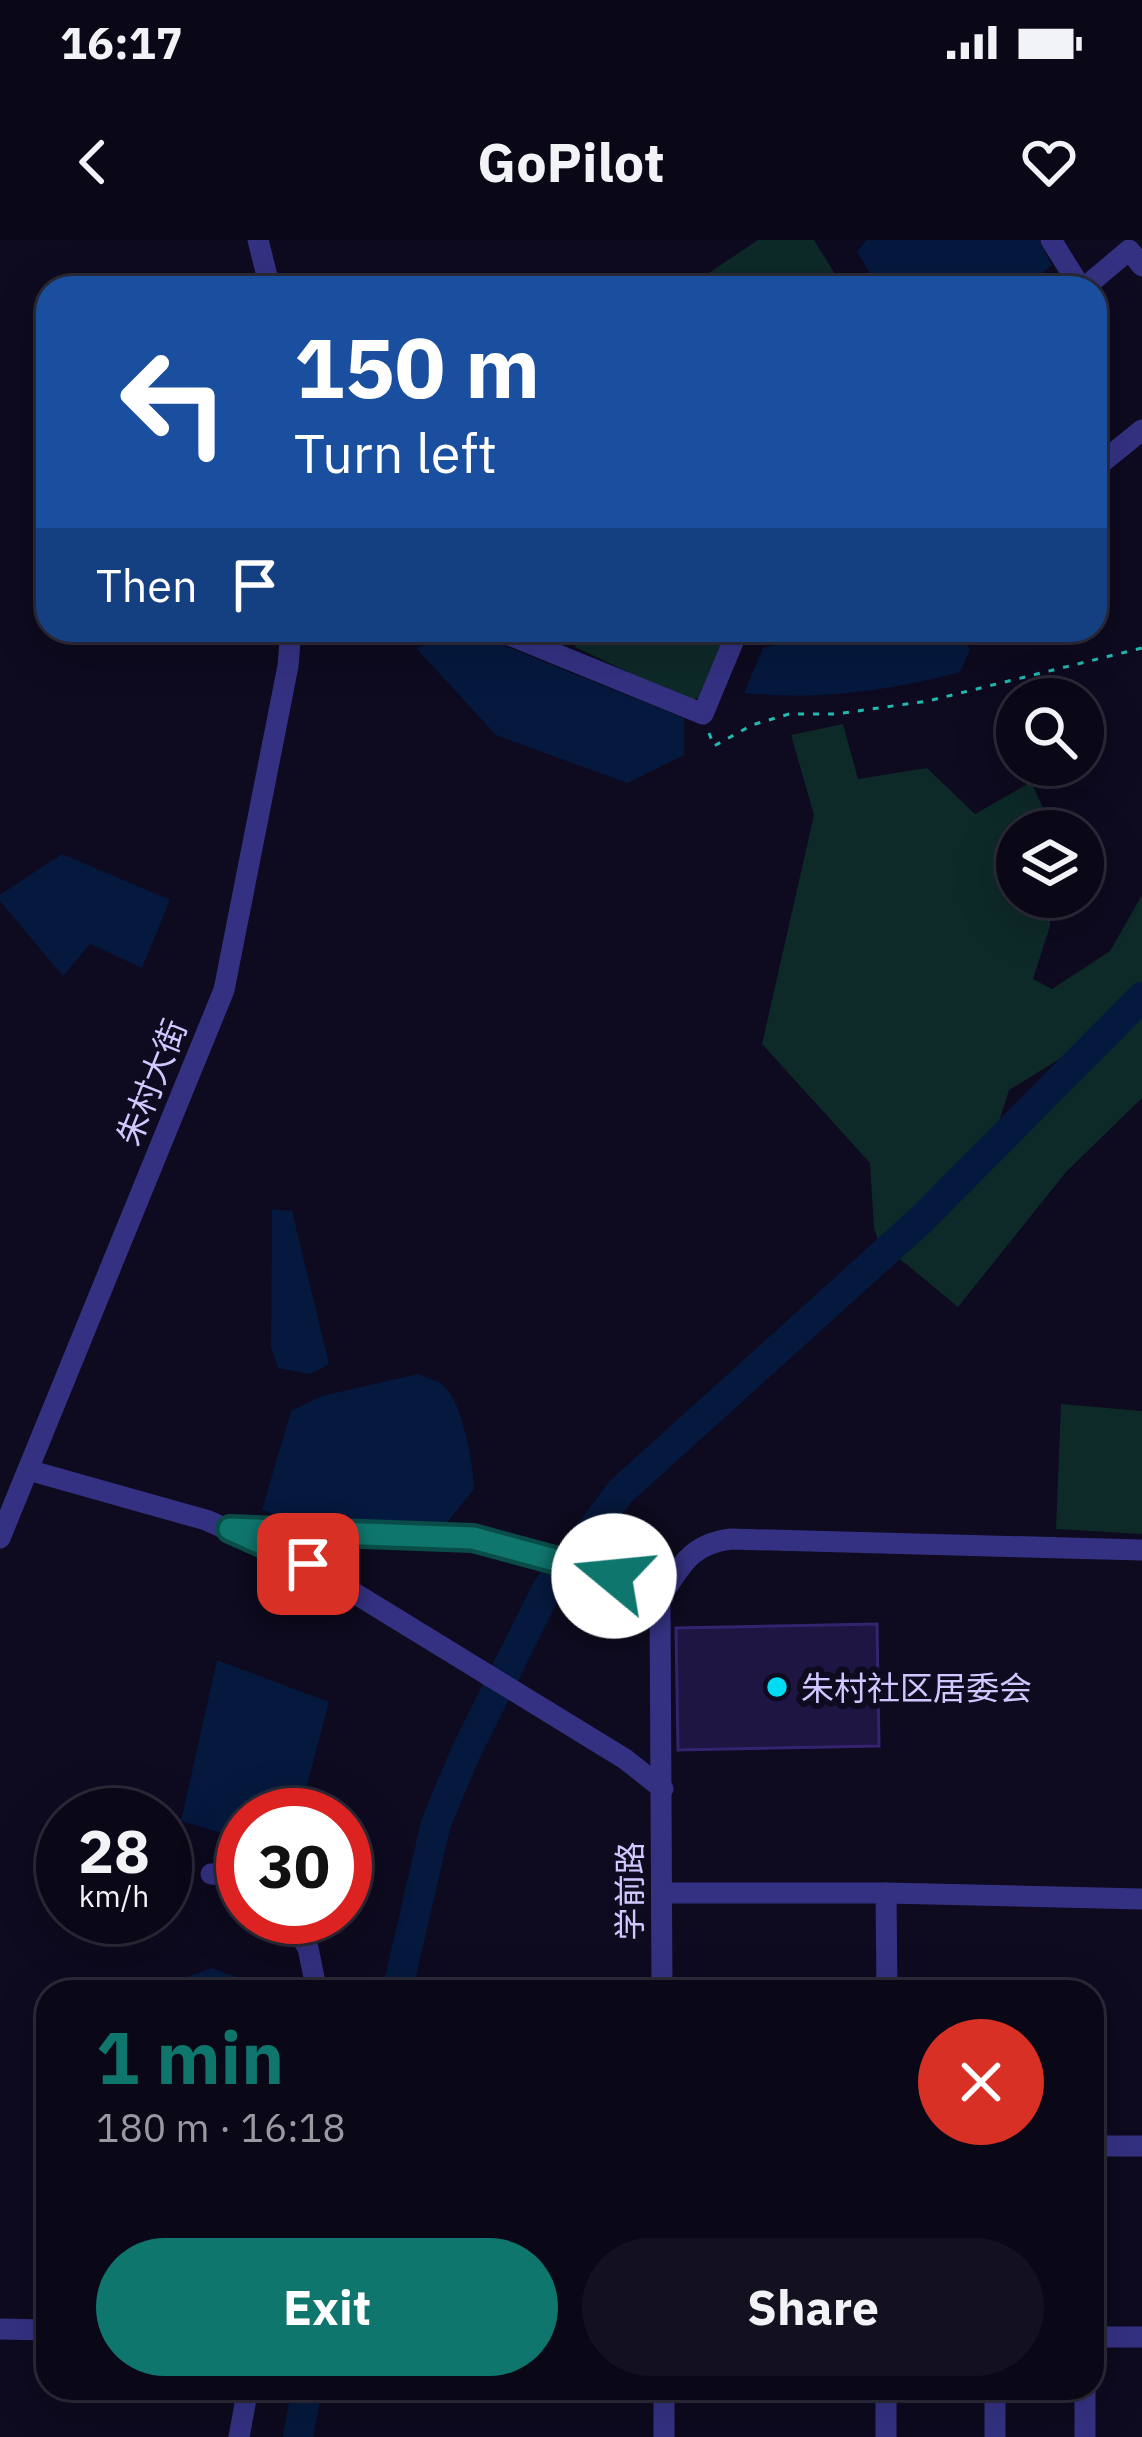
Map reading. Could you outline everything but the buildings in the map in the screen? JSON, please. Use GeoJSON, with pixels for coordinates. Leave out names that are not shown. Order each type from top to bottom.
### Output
{"type":"FeatureCollection","features":[{"type":"Feature","properties":{"kind":"street"},"geometry":{"type":"LineString","coordinates":[[257,240],[267,276]]}},
{"type":"Feature","properties":{"kind":"street"},"geometry":{"type":"LineString","coordinates":[[1051,240],[1075,276]]}},
{"type":"Feature","properties":{"kind":"street"},"geometry":{"type":"LineString","coordinates":[[1101,276],[1138,252]]}},
{"type":"Feature","properties":{"kind":"street"},"geometry":{"type":"LineString","coordinates":[[1107,458],[1142,430]]}},
{"type":"Feature","properties":{"kind":"street","name":"朱村大街"},"geometry":{"type":"LineString","coordinates":[[0,1538],[224,990],[295,642]]}},
{"type":"Feature","properties":{"kind":"street"},"geometry":{"type":"LineString","coordinates":[[526,642],[703,714],[733,642]]}},
{"type":"Feature","properties":{"kind":"street"},"geometry":{"type":"LineString","coordinates":[[28,1469],[230,1529],[308,1564],[625,1759],[663,1789]]}},
{"type":"Feature","properties":{"kind":"street"},"geometry":{"type":"LineString","coordinates":[[230,1529],[473,1538],[585,1566],[660,1598],[692,1553],[707,1542],[731,1539],[1142,1550]]}},
{"type":"Feature","properties":{"kind":"street","name":"学前路"},"geometry":{"type":"LineString","coordinates":[[660,1598],[662,1980]]}},
{"type":"Feature","properties":{"kind":"street"},"geometry":{"type":"LineString","coordinates":[[211,1874],[216,1874]]}},
{"type":"Feature","properties":{"kind":"street"},"geometry":{"type":"LineString","coordinates":[[662,1893],[1142,1899]]}},
{"type":"Feature","properties":{"kind":"street"},"geometry":{"type":"LineString","coordinates":[[886,1893],[887,1980]]}},
{"type":"Feature","properties":{"kind":"street"},"geometry":{"type":"LineString","coordinates":[[306,1944],[315,1980]]}},
{"type":"Feature","properties":{"kind":"street"},"geometry":{"type":"LineString","coordinates":[[1104,2146],[1142,2146]]}},
{"type":"Feature","properties":{"kind":"street"},"geometry":{"type":"LineString","coordinates":[[0,2329],[36,2330]]}},
{"type":"Feature","properties":{"kind":"street"},"geometry":{"type":"LineString","coordinates":[[1104,2337],[1142,2337]]}},
{"type":"Feature","properties":{"kind":"street"},"geometry":{"type":"LineString","coordinates":[[239,2437],[246,2400]]}},
{"type":"Feature","properties":{"kind":"street"},"geometry":{"type":"LineString","coordinates":[[664,2400],[664,2437]]}},
{"type":"Feature","properties":{"kind":"street"},"geometry":{"type":"LineString","coordinates":[[886,2400],[886,2437]]}},
{"type":"Feature","properties":{"kind":"street"},"geometry":{"type":"LineString","coordinates":[[994,2437],[995,2400]]}},
{"type":"Feature","properties":{"kind":"street"},"geometry":{"type":"LineString","coordinates":[[1085,2400],[1085,2437]]}},
{"type":"Feature","properties":{"kind":"path"},"geometry":{"type":"LineString","coordinates":[[703,714],[714,746],[752,725],[789,714],[836,714],[928,701],[1142,648]]}},
{"type":"Feature","properties":{"kind":"green space"},"geometry":{"type":"Polygon","coordinates":[[[758,240],[814,240],[835,274],[832,276],[704,276],[758,240]]]}},
{"type":"Feature","properties":{"kind":"green space"},"geometry":{"type":"Polygon","coordinates":[[[577,642],[722,642],[699,698],[687,700],[575,647],[577,642]]]}},
{"type":"Feature","properties":{"kind":"green space"},"geometry":{"type":"Polygon","coordinates":[[[843,724],[858,779],[927,768],[975,814],[1024,786],[1033,786],[1044,810],[996,810],[996,918],[1050,918],[1033,979],[1052,989],[1110,951],[1142,895],[1142,983],[1076,1049],[1009,1090],[996,1131],[881,1249],[874,1228],[870,1163],[762,1044],[814,815],[791,735],[843,724]]]}},
{"type":"Feature","properties":{"kind":"green space"},"geometry":{"type":"Polygon","coordinates":[[[1142,1006],[1142,1098],[1066,1172],[958,1307],[894,1254],[1142,1006]]]}},
{"type":"Feature","properties":{"kind":"green space"},"geometry":{"type":"Polygon","coordinates":[[[1061,1404],[1142,1411],[1142,1534],[1056,1529],[1061,1404]]]}},
{"type":"Feature","properties":{"kind":"water"},"geometry":{"type":"Polygon","coordinates":[[[867,240],[1039,240],[1052,265],[1038,276],[871,276],[857,251],[867,240]]]}},
{"type":"Feature","properties":{"kind":"water"},"geometry":{"type":"Polygon","coordinates":[[[428,642],[495,642],[684,718],[684,755],[627,783],[496,735],[417,649],[428,642]]]}},
{"type":"Feature","properties":{"kind":"water"},"geometry":{"type":"Polygon","coordinates":[[[787,642],[965,642],[970,649],[960,672],[907,684],[826,695],[744,693],[763,648],[787,642]]]}},
{"type":"Feature","properties":{"kind":"water"},"geometry":{"type":"Polygon","coordinates":[[[62,854],[170,900],[142,968],[90,944],[63,976],[0,901],[0,895],[62,854]]]}},
{"type":"Feature","properties":{"kind":"water"},"geometry":{"type":"Polygon","coordinates":[[[272,1209],[292,1211],[329,1364],[310,1374],[278,1368],[271,1347],[272,1209]]]}},
{"type":"Feature","properties":{"kind":"water"},"geometry":{"type":"Polygon","coordinates":[[[418,1374],[451,1394],[472,1465],[474,1489],[441,1530],[290,1520],[262,1510],[291,1411],[322,1396],[418,1374]]]}},
{"type":"Feature","properties":{"kind":"water"},"geometry":{"type":"Polygon","coordinates":[[[217,1660],[329,1702],[306,1788],[216,1788],[216,1831],[192,1824],[192,1788],[188,1788],[217,1660]]]}},
{"type":"Feature","properties":{"kind":"water"},"geometry":{"type":"Polygon","coordinates":[[[212,1968],[244,1980],[179,1980],[212,1968]]]}},
{"type":"Feature","properties":{"kind":"waterway"},"geometry":{"type":"LineString","coordinates":[[400,1980],[436,1823],[547,1589],[621,1491],[922,1219],[1142,997]]}},
{"type":"Feature","properties":{"kind":"waterway"},"geometry":{"type":"LineString","coordinates":[[298,2437],[305,2400]]}},
{"type":"Feature","properties":{"kind":"place","name":"朱村社区居委会"},"geometry":{"type":"Point","coordinates":[777,1687]}},
{"type":"Feature","properties":{"kind":"route"},"geometry":{"type":"LineString","coordinates":[[308,1564],[230,1529],[473,1538],[614,1576]]}}]}
